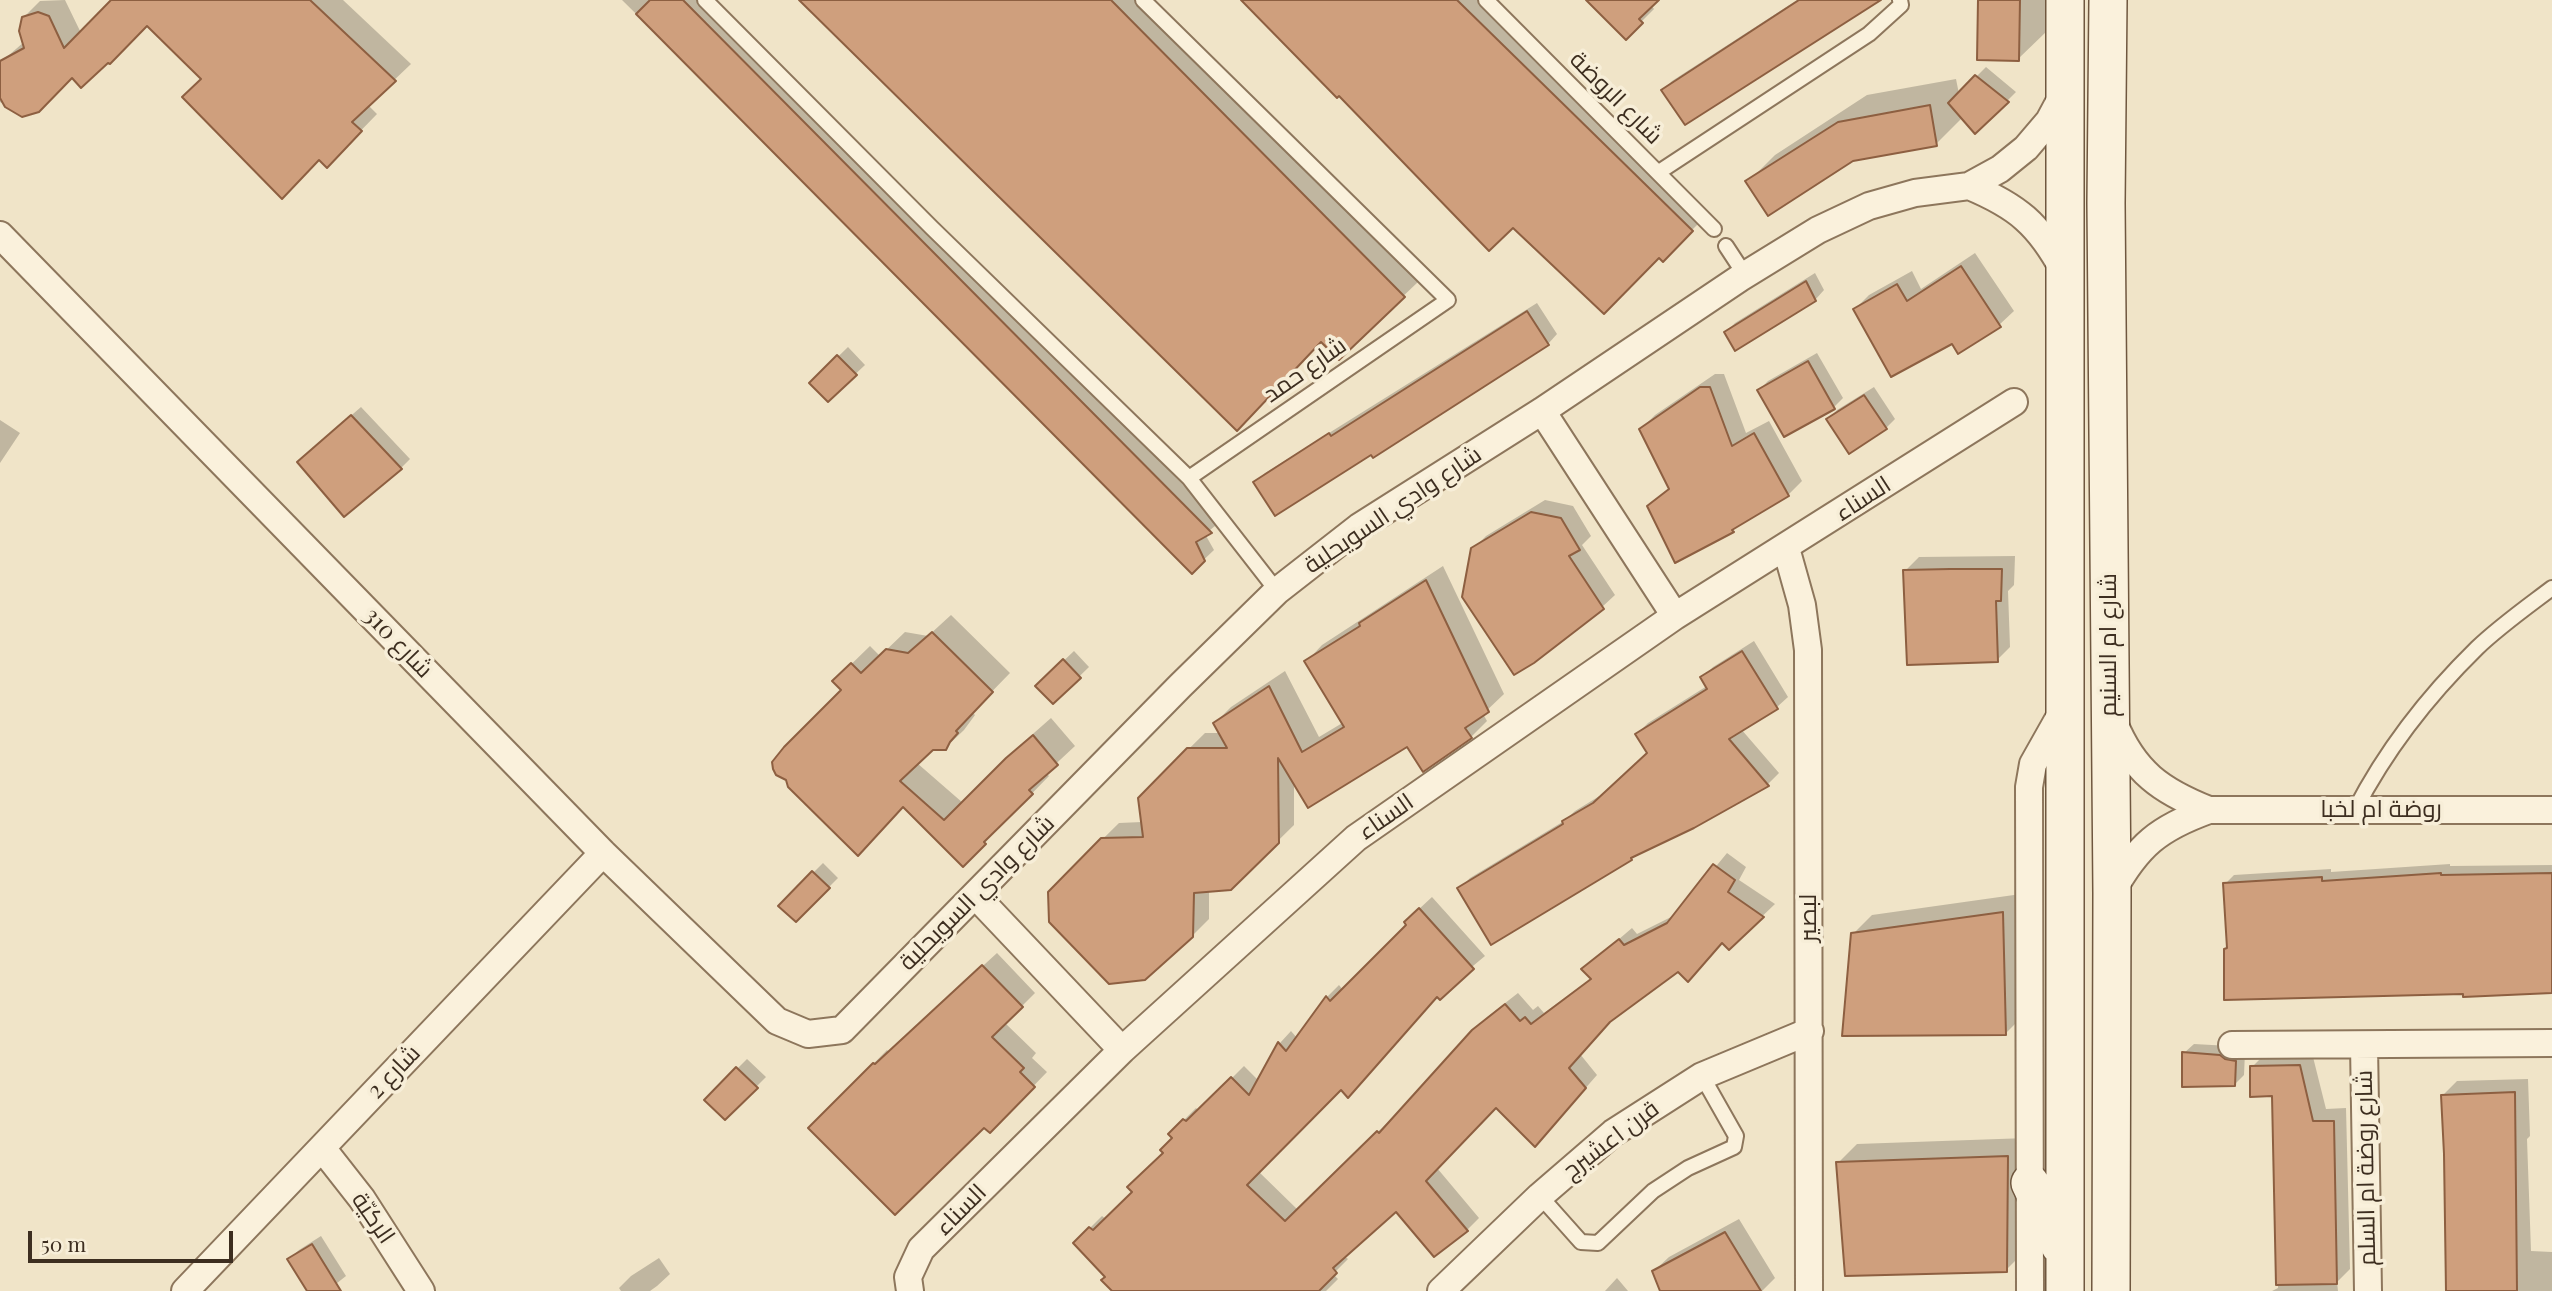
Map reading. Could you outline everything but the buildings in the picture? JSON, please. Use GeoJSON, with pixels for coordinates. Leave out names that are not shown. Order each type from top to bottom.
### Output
{"type":"FeatureCollection","features":[{"type":"Feature","properties":{"kind":"main road","name":"شارع ام السنيم"},"geometry":{"type":"LineString","coordinates":[[2064,0],[2065,1274]]}},
{"type":"Feature","properties":{"kind":"main road","name":"شارع ام السنيم"},"geometry":{"type":"LineString","coordinates":[[2108,0],[2106,217],[2112,892],[2111,1291]]}},
{"type":"Feature","properties":{"kind":"main road"},"geometry":{"type":"LineString","coordinates":[[2030,1183],[2065,1274]]}},
{"type":"Feature","properties":{"kind":"street","name":"شارع وادي السويحلية"},"geometry":{"type":"LineString","coordinates":[[808,1034],[842,1030],[1277,591],[1360,527],[1818,230],[1868,206],[1915,192],[1969,186],[2000,169],[2026,148],[2049,121],[2065,91]]}},
{"type":"Feature","properties":{"kind":"street","name":"شارع وادي السويحلية"},"geometry":{"type":"LineString","coordinates":[[1969,186],[2000,199],[2028,219],[2050,244],[2066,274]]}},
{"type":"Feature","properties":{"kind":"street","name":"شارع 310"},"geometry":{"type":"LineString","coordinates":[[0,235],[603,853],[777,1021],[808,1034]]}},
{"type":"Feature","properties":{"kind":"street","name":"السناء"},"geometry":{"type":"LineString","coordinates":[[910,1291],[908,1277],[921,1249],[1122,1050],[1356,838],[1675,616],[2014,402]]}},
{"type":"Feature","properties":{"kind":"street"},"geometry":{"type":"LineString","coordinates":[[1542,411],[1675,616]]}},
{"type":"Feature","properties":{"kind":"street","name":"لبصير"},"geometry":{"type":"LineString","coordinates":[[1786,548],[1802,605],[1808,650],[1809,1291]]}},
{"type":"Feature","properties":{"kind":"street","name":"شارع ام السنيم"},"geometry":{"type":"LineString","coordinates":[[2030,1291],[2029,787],[2033,764],[2065,707]]}},
{"type":"Feature","properties":{"kind":"street","name":"روضة ام لخبا"},"geometry":{"type":"LineString","coordinates":[[2110,714],[2123,747],[2146,775],[2175,796],[2209,810]]}},
{"type":"Feature","properties":{"kind":"street","name":"روضة ام لخبا"},"geometry":{"type":"LineString","coordinates":[[2112,892],[2128,864],[2150,840],[2178,821],[2209,810],[2552,810]]}},
{"type":"Feature","properties":{"kind":"street","name":"شارع 2"},"geometry":{"type":"LineString","coordinates":[[185,1291],[603,853]]}},
{"type":"Feature","properties":{"kind":"street"},"geometry":{"type":"LineString","coordinates":[[976,896],[1122,1050]]}},
{"type":"Feature","properties":{"kind":"street","name":"قرن اعشيرج"},"geometry":{"type":"LineString","coordinates":[[1441,1291],[1540,1196],[1613,1133],[1702,1076],[1810,1031]]}},
{"type":"Feature","properties":{"kind":"street","name":"شارع روضة ام السلم"},"geometry":{"type":"LineString","coordinates":[[2232,1045],[2552,1043]]}},
{"type":"Feature","properties":{"kind":"street","name":"شارع روضة ام السلم"},"geometry":{"type":"LineString","coordinates":[[2364,1045],[2368,1291]]}},
{"type":"Feature","properties":{"kind":"street","name":"الركيّة"},"geometry":{"type":"LineString","coordinates":[[321,1148],[362,1199],[421,1291]]}},
{"type":"Feature","properties":{"kind":"lane"},"geometry":{"type":"LineString","coordinates":[[705,0],[932,228],[1189,478],[1277,591]]}},
{"type":"Feature","properties":{"kind":"lane","name":"شارع حمد"},"geometry":{"type":"LineString","coordinates":[[1143,0],[1448,300],[1189,478]]}},
{"type":"Feature","properties":{"kind":"lane","name":"شارع الروضة"},"geometry":{"type":"LineString","coordinates":[[1486,0],[1714,229]]}},
{"type":"Feature","properties":{"kind":"lane"},"geometry":{"type":"LineString","coordinates":[[1659,172],[1869,34],[1901,5],[1900,0]]}},
{"type":"Feature","properties":{"kind":"lane"},"geometry":{"type":"LineString","coordinates":[[1726,246],[1745,275]]}},
{"type":"Feature","properties":{"kind":"lane"},"geometry":{"type":"LineString","coordinates":[[2355,810],[2376,769],[2427,703],[2478,647],[2552,587]]}},
{"type":"Feature","properties":{"kind":"lane"},"geometry":{"type":"LineString","coordinates":[[1540,1196],[1581,1241],[1598,1243],[1653,1191],[1688,1168],[1734,1147],[1736,1136],[1702,1076]]}}]}
